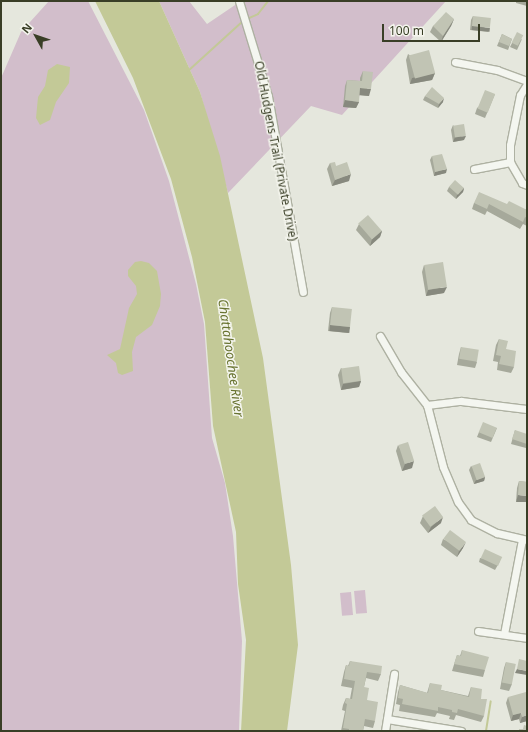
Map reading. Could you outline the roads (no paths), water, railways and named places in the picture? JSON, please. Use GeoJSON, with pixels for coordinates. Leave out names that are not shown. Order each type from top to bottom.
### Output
{"type":"FeatureCollection","features":[{"type":"Feature","properties":{"kind":"street","name":"Old Hudgens Trail (Private Drive)"},"geometry":{"type":"LineString","coordinates":[[239,1],[268,96],[303,292]]}},
{"type":"Feature","properties":{"kind":"street"},"geometry":{"type":"LineString","coordinates":[[455,62],[497,70],[527,81]]}},
{"type":"Feature","properties":{"kind":"street"},"geometry":{"type":"LineString","coordinates":[[527,84],[520,95],[513,123],[510,162],[522,183],[527,185]]}},
{"type":"Feature","properties":{"kind":"street"},"geometry":{"type":"LineString","coordinates":[[474,169],[510,162]]}},
{"type":"Feature","properties":{"kind":"street"},"geometry":{"type":"LineString","coordinates":[[380,336],[400,372],[427,405],[444,467],[458,502],[471,520],[497,533],[524,540],[504,634]]}},
{"type":"Feature","properties":{"kind":"street"},"geometry":{"type":"LineString","coordinates":[[427,405],[469,401],[527,409]]}},
{"type":"Feature","properties":{"kind":"street"},"geometry":{"type":"LineString","coordinates":[[478,630],[527,638]]}},
{"type":"Feature","properties":{"kind":"street"},"geometry":{"type":"LineString","coordinates":[[385,731],[394,674]]}},
{"type":"Feature","properties":{"kind":"street"},"geometry":{"type":"LineString","coordinates":[[387,719],[461,731]]}},
{"type":"Feature","properties":{"kind":"water","name":"Chattahoochee River"},"geometry":{"type":"Polygon","coordinates":[[[95,1],[159,1],[200,92],[220,156],[263,358],[291,565],[298,645],[287,731],[241,731],[246,640],[238,584],[236,532],[213,426],[205,322],[192,257],[171,179],[133,78],[95,1]]]}},
{"type":"Feature","properties":{"kind":"water"},"geometry":{"type":"Polygon","coordinates":[[[57,64],[70,67],[69,83],[56,102],[50,120],[40,125],[36,118],[38,97],[45,86],[48,70],[57,64]]]}},
{"type":"Feature","properties":{"kind":"water"},"geometry":{"type":"Polygon","coordinates":[[[141,261],[149,263],[157,271],[161,294],[160,306],[152,325],[136,337],[132,352],[133,371],[122,375],[118,373],[116,363],[107,355],[120,349],[129,308],[137,294],[136,286],[128,276],[128,270],[135,262],[141,261]]]}},
{"type":"Feature","properties":{"kind":"waterway"},"geometry":{"type":"LineString","coordinates":[[247,19],[258,14],[268,1]]}},
{"type":"Feature","properties":{"kind":"waterway"},"geometry":{"type":"LineString","coordinates":[[188,71],[243,21]]}},
{"type":"Feature","properties":{"kind":"waterway"},"geometry":{"type":"LineString","coordinates":[[486,731],[491,701]]}}]}
